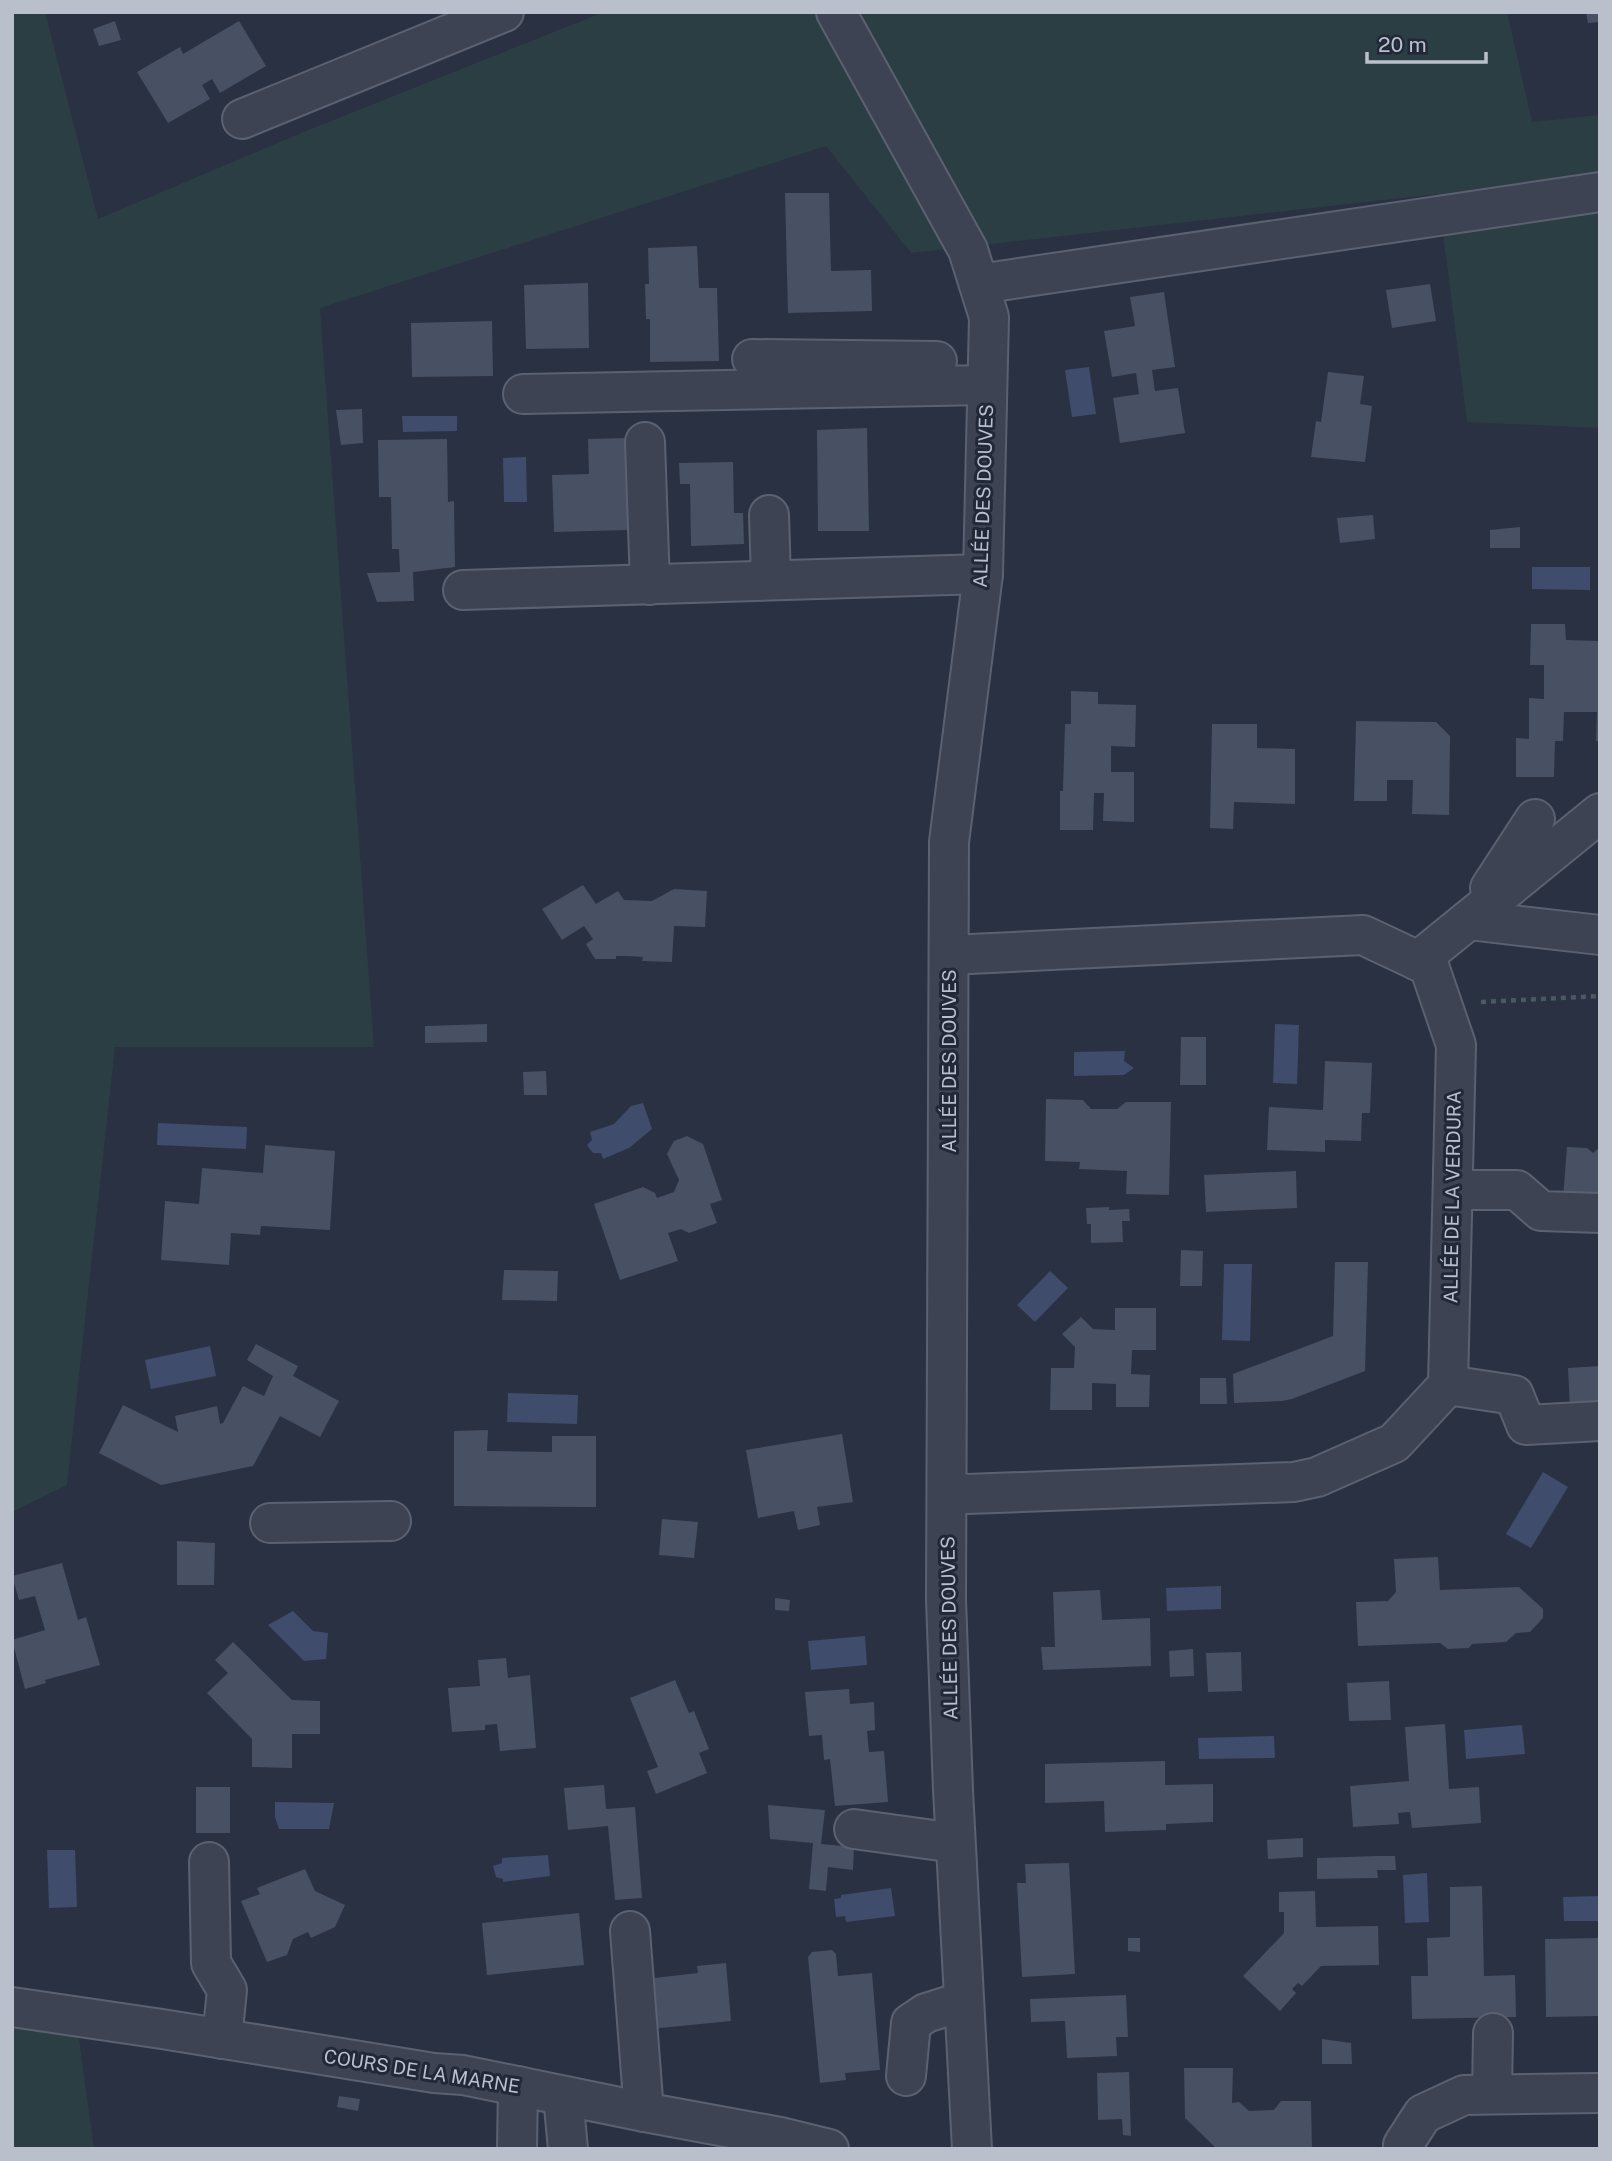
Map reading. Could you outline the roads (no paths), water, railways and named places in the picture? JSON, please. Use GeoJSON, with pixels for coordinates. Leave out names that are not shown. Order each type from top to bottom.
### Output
{"type":"FeatureCollection","features":[{"type":"Feature","properties":{"kind":"street"},"geometry":{"type":"LineString","coordinates":[[242,118],[504,12]]}},
{"type":"Feature","properties":{"kind":"street","name":"ALLÉE DES DOUVES"},"geometry":{"type":"LineString","coordinates":[[836,12],[968,250],[989,317],[983,574],[949,842],[946,1600],[972,2149]]}},
{"type":"Feature","properties":{"kind":"street"},"geometry":{"type":"LineString","coordinates":[[979,284],[1600,192]]}},
{"type":"Feature","properties":{"kind":"street"},"geometry":{"type":"LineString","coordinates":[[751,359],[988,373]]}},
{"type":"Feature","properties":{"kind":"street"},"geometry":{"type":"LineString","coordinates":[[523,394],[988,373]]}},
{"type":"Feature","properties":{"kind":"street"},"geometry":{"type":"LineString","coordinates":[[645,442],[650,585]]}},
{"type":"Feature","properties":{"kind":"street"},"geometry":{"type":"LineString","coordinates":[[769,515],[771,580]]}},
{"type":"Feature","properties":{"kind":"street"},"geometry":{"type":"LineString","coordinates":[[463,590],[983,574]]}},
{"type":"Feature","properties":{"kind":"street"},"geometry":{"type":"LineString","coordinates":[[949,955],[1363,935],[1418,961],[1600,813]]}},
{"type":"Feature","properties":{"kind":"street"},"geometry":{"type":"LineString","coordinates":[[1469,920],[1535,819]]}},
{"type":"Feature","properties":{"kind":"street"},"geometry":{"type":"LineString","coordinates":[[1469,920],[1600,934]]}},
{"type":"Feature","properties":{"kind":"street","name":"ALLÉE DE LA VERDURA"},"geometry":{"type":"LineString","coordinates":[[1418,961],[1429,966],[1456,1045],[1448,1385]]}},
{"type":"Feature","properties":{"kind":"street"},"geometry":{"type":"LineString","coordinates":[[1453,1190],[1517,1190],[1541,1211],[1600,1213]]}},
{"type":"Feature","properties":{"kind":"street"},"geometry":{"type":"LineString","coordinates":[[947,1490],[967,1494],[1294,1482],[1317,1477],[1394,1443],[1448,1385],[1514,1395],[1526,1425],[1600,1421]]}},
{"type":"Feature","properties":{"kind":"street"},"geometry":{"type":"LineString","coordinates":[[270,1523],[391,1521]]}},
{"type":"Feature","properties":{"kind":"street"},"geometry":{"type":"LineString","coordinates":[[854,1829],[956,1843]]}},
{"type":"Feature","properties":{"kind":"street"},"geometry":{"type":"LineString","coordinates":[[209,1862],[211,1964],[227,1990],[222,2039]]}},
{"type":"Feature","properties":{"kind":"street"},"geometry":{"type":"LineString","coordinates":[[630,1931],[644,2112]]}},
{"type":"Feature","properties":{"kind":"street"},"geometry":{"type":"LineString","coordinates":[[906,2076],[911,2023],[926,2013],[964,2001]]}},
{"type":"Feature","properties":{"kind":"street","name":"COURS DE LA MARNE"},"geometry":{"type":"LineString","coordinates":[[12,2007],[434,2073],[463,2075],[644,2112],[763,2141],[829,2149]]}},
{"type":"Feature","properties":{"kind":"street"},"geometry":{"type":"LineString","coordinates":[[1492,2094],[1493,2033]]}},
{"type":"Feature","properties":{"kind":"street"},"geometry":{"type":"LineString","coordinates":[[517,2149],[518,2086]]}},
{"type":"Feature","properties":{"kind":"street"},"geometry":{"type":"LineString","coordinates":[[1403,2149],[1423,2114],[1464,2095],[1600,2093]]}},
{"type":"Feature","properties":{"kind":"street"},"geometry":{"type":"LineString","coordinates":[[562,2096],[568,2149]]}},
{"type":"Feature","properties":{"kind":"water"},"geometry":{"type":"Polygon","coordinates":[[[1089,367],[1096,414],[1072,417],[1065,370],[1089,367]]]}},
{"type":"Feature","properties":{"kind":"water"},"geometry":{"type":"Polygon","coordinates":[[[402,416],[457,416],[457,431],[403,432],[402,416]]]}},
{"type":"Feature","properties":{"kind":"water"},"geometry":{"type":"Polygon","coordinates":[[[526,457],[527,502],[504,502],[503,458],[526,457]]]}},
{"type":"Feature","properties":{"kind":"water"},"geometry":{"type":"Polygon","coordinates":[[[1532,567],[1590,567],[1590,590],[1532,589],[1532,567]]]}},
{"type":"Feature","properties":{"kind":"water"},"geometry":{"type":"Polygon","coordinates":[[[1275,1024],[1299,1025],[1297,1084],[1273,1083],[1275,1024]]]}},
{"type":"Feature","properties":{"kind":"water"},"geometry":{"type":"Polygon","coordinates":[[[1125,1051],[1124,1061],[1134,1068],[1124,1075],[1074,1076],[1074,1052],[1125,1051]]]}},
{"type":"Feature","properties":{"kind":"water"},"geometry":{"type":"Polygon","coordinates":[[[643,1103],[652,1129],[629,1148],[603,1159],[601,1153],[593,1153],[587,1145],[592,1140],[590,1132],[614,1124],[631,1106],[643,1103]]]}},
{"type":"Feature","properties":{"kind":"water"},"geometry":{"type":"Polygon","coordinates":[[[158,1123],[247,1127],[246,1149],[157,1145],[158,1123]]]}},
{"type":"Feature","properties":{"kind":"water"},"geometry":{"type":"Polygon","coordinates":[[[1224,1264],[1252,1264],[1250,1341],[1222,1340],[1224,1264]]]}},
{"type":"Feature","properties":{"kind":"water"},"geometry":{"type":"Polygon","coordinates":[[[1050,1271],[1068,1288],[1035,1322],[1017,1305],[1050,1271]]]}},
{"type":"Feature","properties":{"kind":"water"},"geometry":{"type":"Polygon","coordinates":[[[210,1346],[216,1376],[151,1389],[145,1360],[210,1346]]]}},
{"type":"Feature","properties":{"kind":"water"},"geometry":{"type":"Polygon","coordinates":[[[508,1393],[578,1395],[577,1424],[507,1422],[508,1393]]]}},
{"type":"Feature","properties":{"kind":"water"},"geometry":{"type":"Polygon","coordinates":[[[1543,1472],[1568,1487],[1531,1548],[1506,1534],[1543,1472]]]}},
{"type":"Feature","properties":{"kind":"water"},"geometry":{"type":"Polygon","coordinates":[[[1221,1586],[1221,1609],[1167,1611],[1166,1588],[1221,1586]]]}},
{"type":"Feature","properties":{"kind":"water"},"geometry":{"type":"Polygon","coordinates":[[[293,1611],[313,1631],[328,1633],[326,1659],[304,1661],[268,1625],[293,1611]]]}},
{"type":"Feature","properties":{"kind":"water"},"geometry":{"type":"Polygon","coordinates":[[[865,1636],[867,1665],[811,1670],[808,1641],[865,1636]]]}},
{"type":"Feature","properties":{"kind":"water"},"geometry":{"type":"Polygon","coordinates":[[[1522,1725],[1525,1754],[1466,1759],[1464,1730],[1522,1725]]]}},
{"type":"Feature","properties":{"kind":"water"},"geometry":{"type":"Polygon","coordinates":[[[1274,1736],[1275,1758],[1199,1759],[1198,1738],[1274,1736]]]}},
{"type":"Feature","properties":{"kind":"water"},"geometry":{"type":"Polygon","coordinates":[[[275,1802],[334,1803],[329,1829],[279,1829],[275,1817],[275,1802]]]}},
{"type":"Feature","properties":{"kind":"water"},"geometry":{"type":"Polygon","coordinates":[[[47,1850],[75,1850],[77,1907],[49,1908],[47,1850]]]}},
{"type":"Feature","properties":{"kind":"water"},"geometry":{"type":"Polygon","coordinates":[[[548,1855],[550,1876],[503,1882],[503,1879],[496,1877],[493,1866],[502,1863],[502,1858],[548,1855]]]}},
{"type":"Feature","properties":{"kind":"water"},"geometry":{"type":"Polygon","coordinates":[[[1427,1873],[1429,1922],[1405,1923],[1403,1875],[1427,1873]]]}},
{"type":"Feature","properties":{"kind":"water"},"geometry":{"type":"Polygon","coordinates":[[[891,1888],[895,1916],[846,1922],[845,1916],[836,1917],[834,1899],[841,1898],[841,1895],[891,1888]]]}},
{"type":"Feature","properties":{"kind":"water"},"geometry":{"type":"Polygon","coordinates":[[[1600,1896],[1600,1921],[1564,1921],[1563,1897],[1600,1896]]]}}]}
